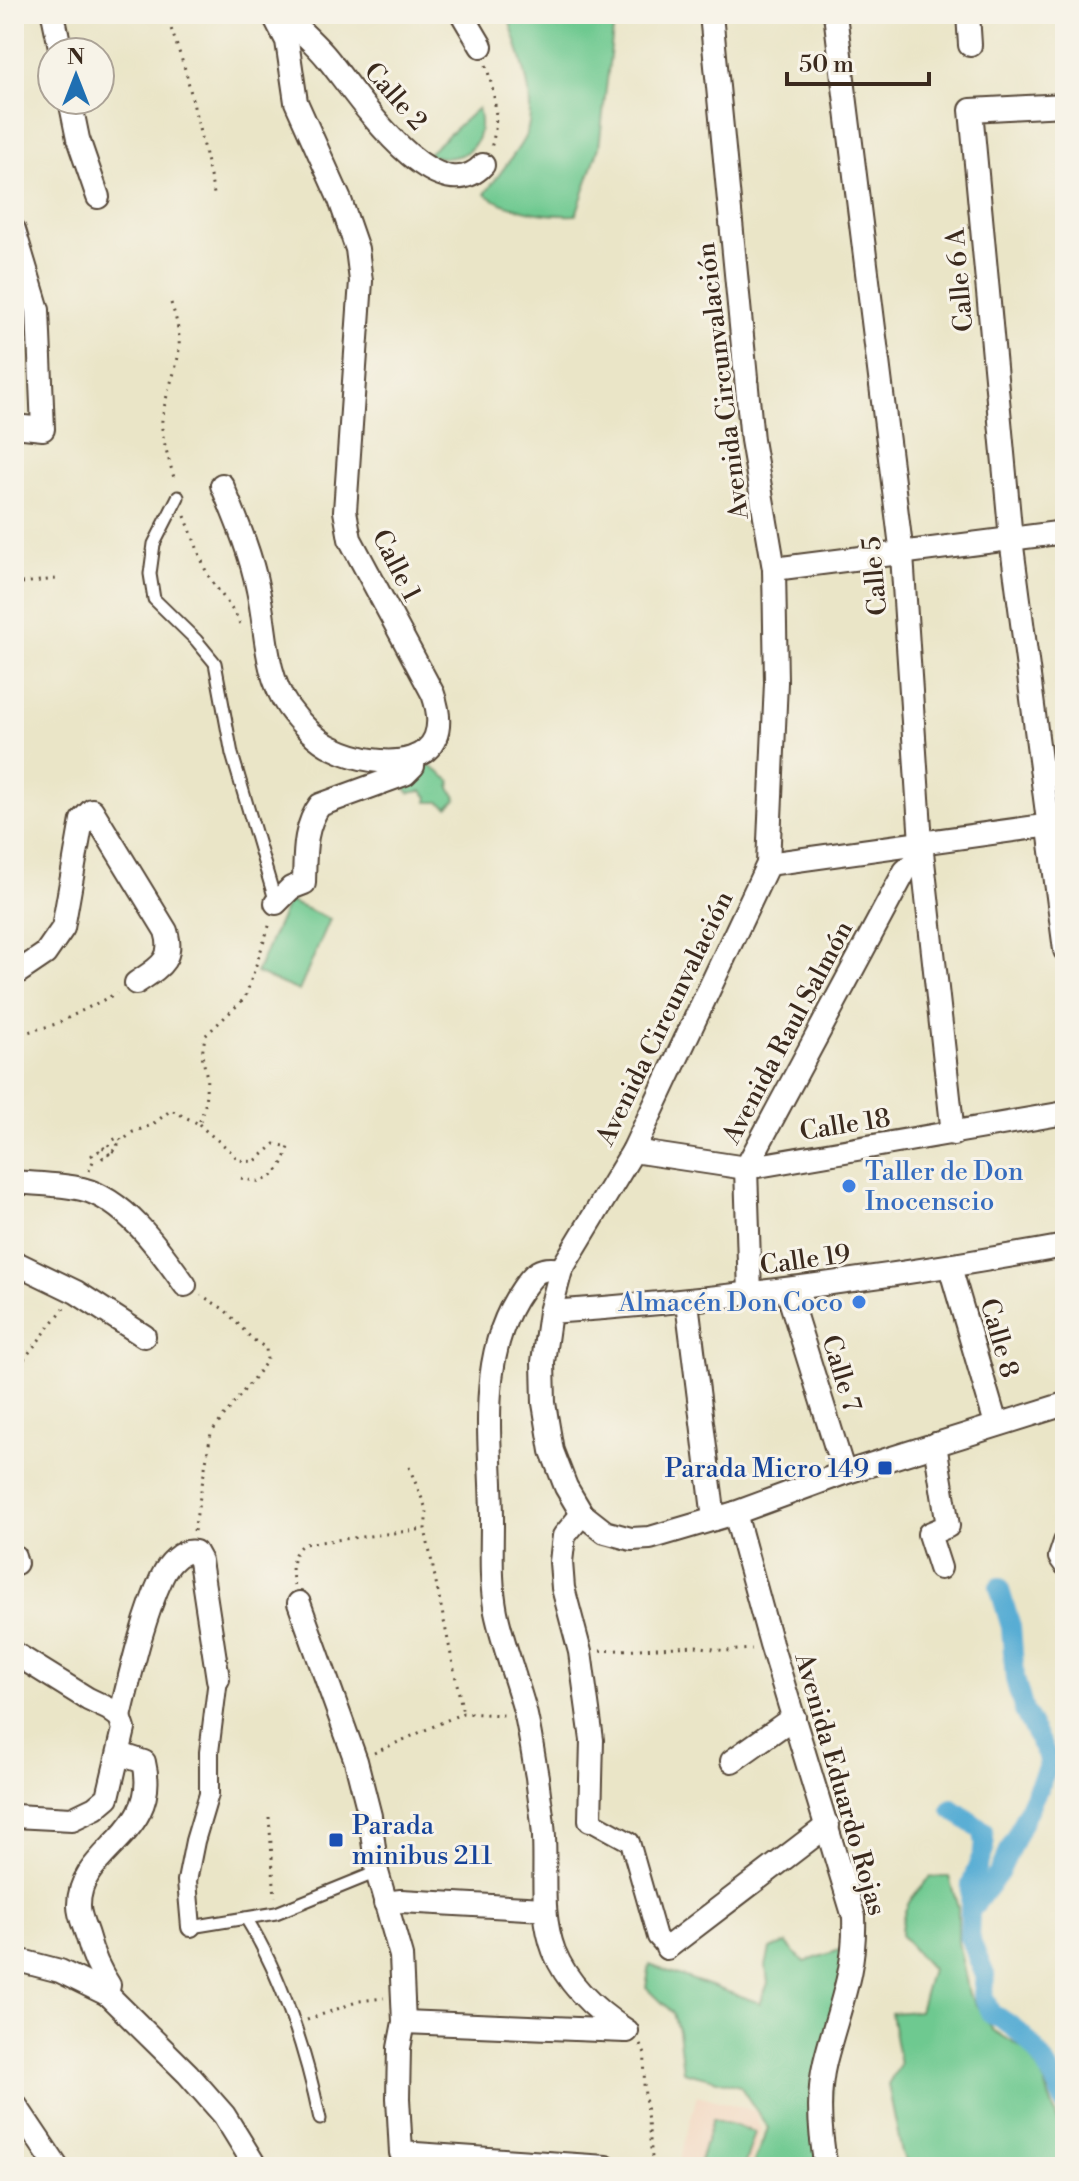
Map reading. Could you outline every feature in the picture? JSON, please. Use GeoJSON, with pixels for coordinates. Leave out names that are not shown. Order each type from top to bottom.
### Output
{"type":"FeatureCollection","features":[{"type":"Feature","properties":{"kind":"street"},"geometry":{"type":"LineString","coordinates":[[53,14],[58,36]]}},
{"type":"Feature","properties":{"kind":"street","name":"Calle 1"},"geometry":{"type":"LineString","coordinates":[[273,14],[287,41],[296,102],[340,200],[357,249],[361,281],[345,511],[350,539],[433,694],[438,709],[435,743],[413,760],[411,770],[320,805],[306,836],[304,883],[291,888],[276,903]]}},
{"type":"Feature","properties":{"kind":"street","name":"Calle 2"},"geometry":{"type":"LineString","coordinates":[[283,14],[325,56],[381,127],[418,162],[437,173],[458,178],[474,174],[483,165]]}},
{"type":"Feature","properties":{"kind":"street"},"geometry":{"type":"LineString","coordinates":[[462,14],[481,46]]}},
{"type":"Feature","properties":{"kind":"street","name":"Avenida Circunvalación"},"geometry":{"type":"LineString","coordinates":[[711,14],[752,440],[774,569],[776,682],[768,864],[633,1151],[561,1270],[550,1312],[543,1362],[544,1403],[552,1451],[566,1487],[582,1514],[605,1532],[631,1539],[650,1538],[1065,1404]]}},
{"type":"Feature","properties":{"kind":"street","name":"Calle 5"},"geometry":{"type":"LineString","coordinates":[[835,14],[902,555],[922,852],[953,1134]]}},
{"type":"Feature","properties":{"kind":"street"},"geometry":{"type":"LineString","coordinates":[[968,14],[970,45]]}},
{"type":"Feature","properties":{"kind":"street","name":"Calle 6 A"},"geometry":{"type":"LineString","coordinates":[[1011,539],[971,110],[1065,105]]}},
{"type":"Feature","properties":{"kind":"street"},"geometry":{"type":"LineString","coordinates":[[73,116],[98,197]]}},
{"type":"Feature","properties":{"kind":"street"},"geometry":{"type":"LineString","coordinates":[[14,230],[38,310],[43,429],[14,426]]}},
{"type":"Feature","properties":{"kind":"street"},"geometry":{"type":"LineString","coordinates":[[14,308],[38,310]]}},
{"type":"Feature","properties":{"kind":"street"},"geometry":{"type":"LineString","coordinates":[[222,485],[244,540],[259,590],[275,687],[290,711],[330,747],[377,760],[413,760]]}},
{"type":"Feature","properties":{"kind":"street"},"geometry":{"type":"LineString","coordinates":[[774,569],[1065,532]]}},
{"type":"Feature","properties":{"kind":"street"},"geometry":{"type":"LineString","coordinates":[[1011,539],[1056,824],[1065,950]]}},
{"type":"Feature","properties":{"kind":"street"},"geometry":{"type":"LineString","coordinates":[[14,975],[45,954],[63,928],[82,820],[92,810],[166,931],[171,946],[164,964],[136,983]]}},
{"type":"Feature","properties":{"kind":"street"},"geometry":{"type":"LineString","coordinates":[[768,864],[922,852],[1056,824]]}},
{"type":"Feature","properties":{"kind":"street","name":"Avenida Raul Salmón"},"geometry":{"type":"LineString","coordinates":[[750,1294],[746,1168],[905,871],[922,852]]}},
{"type":"Feature","properties":{"kind":"street","name":"Calle 18"},"geometry":{"type":"LineString","coordinates":[[633,1151],[746,1168],[1065,1113]]}},
{"type":"Feature","properties":{"kind":"street"},"geometry":{"type":"LineString","coordinates":[[14,1182],[82,1189],[122,1212],[150,1237],[185,1285]]}},
{"type":"Feature","properties":{"kind":"street","name":"Calle 19"},"geometry":{"type":"LineString","coordinates":[[550,1312],[687,1302],[787,1290],[950,1267],[1065,1246]]}},
{"type":"Feature","properties":{"kind":"street"},"geometry":{"type":"LineString","coordinates":[[14,1262],[76,1292],[144,1336]]}},
{"type":"Feature","properties":{"kind":"street","name":"Calle 8"},"geometry":{"type":"LineString","coordinates":[[950,1267],[996,1424]]}},
{"type":"Feature","properties":{"kind":"street"},"geometry":{"type":"LineString","coordinates":[[561,1270],[549,1268],[533,1275],[514,1301],[496,1345],[490,1383],[490,1567],[497,1613],[526,1715],[544,1836],[544,1909],[554,1950],[567,1977],[605,2017],[627,2031]]}},
{"type":"Feature","properties":{"kind":"street","name":"Calle 7"},"geometry":{"type":"LineString","coordinates":[[787,1290],[844,1473]]}},
{"type":"Feature","properties":{"kind":"street","name":"Avenida Eduardo Rojas"},"geometry":{"type":"LineString","coordinates":[[687,1302],[725,1516],[771,1644],[854,1917],[855,1945],[848,1986],[825,2063],[821,2095],[826,2167]]}},
{"type":"Feature","properties":{"kind":"street"},"geometry":{"type":"LineString","coordinates":[[935,1444],[948,1526],[929,1534],[940,1568]]}},
{"type":"Feature","properties":{"kind":"street"},"geometry":{"type":"LineString","coordinates":[[582,1514],[564,1536],[561,1551],[563,1588],[580,1652],[592,1740],[590,1820],[630,1842],[657,1937],[667,1948],[828,1825]]}},
{"type":"Feature","properties":{"kind":"street"},"geometry":{"type":"LineString","coordinates":[[1065,1542],[1060,1557],[1065,1564]]}},
{"type":"Feature","properties":{"kind":"street"},"geometry":{"type":"LineString","coordinates":[[14,1816],[72,1819],[95,1808],[108,1797],[120,1754],[124,1729],[120,1717],[134,1660],[163,1574],[180,1554],[191,1551],[198,1555],[218,1679],[209,1752],[209,1794],[187,1881],[191,1927]]}},
{"type":"Feature","properties":{"kind":"street"},"geometry":{"type":"LineString","coordinates":[[299,1603],[356,1761],[370,1816],[377,1872],[401,1956],[404,2022],[399,2048],[401,2153],[606,2167]]}},
{"type":"Feature","properties":{"kind":"street"},"geometry":{"type":"LineString","coordinates":[[14,1653],[120,1717]]}},
{"type":"Feature","properties":{"kind":"street"},"geometry":{"type":"LineString","coordinates":[[732,1761],[794,1717]]}},
{"type":"Feature","properties":{"kind":"street"},"geometry":{"type":"LineString","coordinates":[[107,1994],[109,1985],[92,1957],[79,1906],[84,1882],[141,1812],[146,1785],[144,1762],[120,1754]]}},
{"type":"Feature","properties":{"kind":"street"},"geometry":{"type":"LineString","coordinates":[[385,1903],[401,1901],[544,1909]]}},
{"type":"Feature","properties":{"kind":"street"},"geometry":{"type":"LineString","coordinates":[[14,1959],[60,1971],[107,1994],[188,2074],[224,2115],[256,2167]]}},
{"type":"Feature","properties":{"kind":"street"},"geometry":{"type":"LineString","coordinates":[[404,2022],[627,2031]]}},
{"type":"Feature","properties":{"kind":"street"},"geometry":{"type":"LineString","coordinates":[[14,2103],[57,2167]]}},
{"type":"Feature","properties":{"kind":"lane"},"geometry":{"type":"LineString","coordinates":[[178,497],[154,544],[150,574],[154,599],[215,663],[232,754],[276,903]]}},
{"type":"Feature","properties":{"kind":"lane"},"geometry":{"type":"LineString","coordinates":[[191,1927],[276,1913],[377,1872]]}},
{"type":"Feature","properties":{"kind":"lane"},"geometry":{"type":"LineString","coordinates":[[246,1918],[271,1965],[311,2075],[320,2119]]}},
{"type":"Feature","properties":{"kind":"path"},"geometry":{"type":"LineString","coordinates":[[166,14],[186,72],[215,198]]}},
{"type":"Feature","properties":{"kind":"path"},"geometry":{"type":"LineString","coordinates":[[481,46],[498,112],[496,130],[483,165]]}},
{"type":"Feature","properties":{"kind":"path"},"geometry":{"type":"LineString","coordinates":[[171,303],[179,326],[179,360],[161,422],[178,497],[207,574],[236,615],[244,639]]}},
{"type":"Feature","properties":{"kind":"path"},"geometry":{"type":"LineString","coordinates":[[14,584],[56,579]]}},
{"type":"Feature","properties":{"kind":"path"},"geometry":{"type":"LineString","coordinates":[[199,1124],[205,1105],[207,1078],[202,1055],[205,1036],[245,998],[276,903]]}},
{"type":"Feature","properties":{"kind":"path"},"geometry":{"type":"LineString","coordinates":[[14,1036],[56,1024],[136,983]]}},
{"type":"Feature","properties":{"kind":"path"},"geometry":{"type":"LineString","coordinates":[[82,1189],[94,1159],[92,1155],[99,1151],[103,1158],[109,1154],[103,1147],[108,1144],[113,1151],[118,1145],[113,1140],[119,1137],[122,1141],[133,1132],[152,1125],[171,1110],[199,1124],[214,1140],[227,1145],[238,1160],[254,1162],[275,1144],[289,1147],[281,1167],[270,1178],[258,1182],[240,1178]]}},
{"type":"Feature","properties":{"kind":"path"},"geometry":{"type":"LineString","coordinates":[[185,1285],[225,1310],[252,1339],[266,1348],[267,1361],[211,1433],[191,1551]]}},
{"type":"Feature","properties":{"kind":"path"},"geometry":{"type":"LineString","coordinates":[[14,1372],[76,1292]]}},
{"type":"Feature","properties":{"kind":"path"},"geometry":{"type":"LineString","coordinates":[[409,1467],[427,1511],[425,1529],[463,1713]]}},
{"type":"Feature","properties":{"kind":"path"},"geometry":{"type":"LineString","coordinates":[[299,1603],[292,1575],[295,1553],[304,1544],[425,1529]]}},
{"type":"Feature","properties":{"kind":"path"},"geometry":{"type":"LineString","coordinates":[[580,1652],[696,1646],[745,1651],[771,1644]]}},
{"type":"Feature","properties":{"kind":"path"},"geometry":{"type":"LineString","coordinates":[[356,1761],[463,1713],[526,1715]]}},
{"type":"Feature","properties":{"kind":"path"},"geometry":{"type":"LineString","coordinates":[[269,1817],[276,1913]]}},
{"type":"Feature","properties":{"kind":"path"},"geometry":{"type":"LineString","coordinates":[[292,2025],[359,2001],[396,1999]]}},
{"type":"Feature","properties":{"kind":"path"},"geometry":{"type":"LineString","coordinates":[[627,2031],[638,2041],[645,2054],[644,2086],[653,2167]]}},
{"type":"Feature","properties":{"kind":"shaded area"},"geometry":{"type":"Polygon","coordinates":[[[697,2095],[755,2111],[761,2130],[750,2167],[678,2167],[697,2095]]]}},
{"type":"Feature","properties":{"kind":"green space"},"geometry":{"type":"Polygon","coordinates":[[[520,14],[615,14],[599,147],[576,215],[529,211],[505,205],[485,194],[524,138],[530,119],[529,91],[510,22],[520,14]]]}},
{"type":"Feature","properties":{"kind":"green space"},"geometry":{"type":"Polygon","coordinates":[[[478,108],[479,133],[469,150],[451,157],[427,154],[478,108]]]}},
{"type":"Feature","properties":{"kind":"green space"},"geometry":{"type":"Polygon","coordinates":[[[427,764],[451,781],[450,788],[457,799],[448,807],[439,802],[427,802],[428,797],[422,791],[409,793],[404,785],[427,764]]]}},
{"type":"Feature","properties":{"kind":"green space"},"geometry":{"type":"Polygon","coordinates":[[[288,901],[330,919],[299,991],[256,973],[288,901]]]}},
{"type":"Feature","properties":{"kind":"green space"},"geometry":{"type":"Polygon","coordinates":[[[931,1877],[949,1877],[958,1908],[958,1942],[969,1994],[993,2030],[1025,2050],[1042,2076],[1065,2142],[1065,2167],[910,2167],[902,2154],[888,2085],[900,2065],[891,2013],[919,2011],[931,1969],[901,1936],[909,1903],[931,1877]]]}},
{"type":"Feature","properties":{"kind":"green space"},"geometry":{"type":"Polygon","coordinates":[[[786,1943],[804,1962],[849,1947],[832,2028],[831,2167],[758,2167],[754,2162],[768,2128],[740,2086],[683,2071],[673,2013],[646,1987],[650,1965],[760,2003],[768,1983],[766,1966],[770,1949],[786,1943]]]}},
{"type":"Feature","properties":{"kind":"green space"},"geometry":{"type":"Polygon","coordinates":[[[713,2119],[755,2132],[744,2167],[698,2167],[713,2119]]]}},
{"type":"Feature","properties":{"kind":"waterway"},"geometry":{"type":"LineString","coordinates":[[970,1911],[999,1873],[1050,1762],[1024,1711],[1015,1679],[1011,1627],[999,1587]]}},
{"type":"Feature","properties":{"kind":"waterway"},"geometry":{"type":"LineString","coordinates":[[952,1809],[983,1831],[985,1847],[971,1884],[969,1937],[985,1975],[983,1995],[991,2014],[1016,2030],[1037,2052],[1065,2105]]}},
{"type":"Feature","properties":{"kind":"place","name":"Taller de Don Inocenscio"},"geometry":{"type":"Point","coordinates":[849,1186]}},
{"type":"Feature","properties":{"kind":"place","name":"Almacén Don Coco"},"geometry":{"type":"Point","coordinates":[859,1302]}},
{"type":"Feature","properties":{"kind":"place","name":"Parada Micro 149"},"geometry":{"type":"Point","coordinates":[885,1468]}},
{"type":"Feature","properties":{"kind":"place","name":"Parada minibus 211"},"geometry":{"type":"Point","coordinates":[336,1840]}}]}
